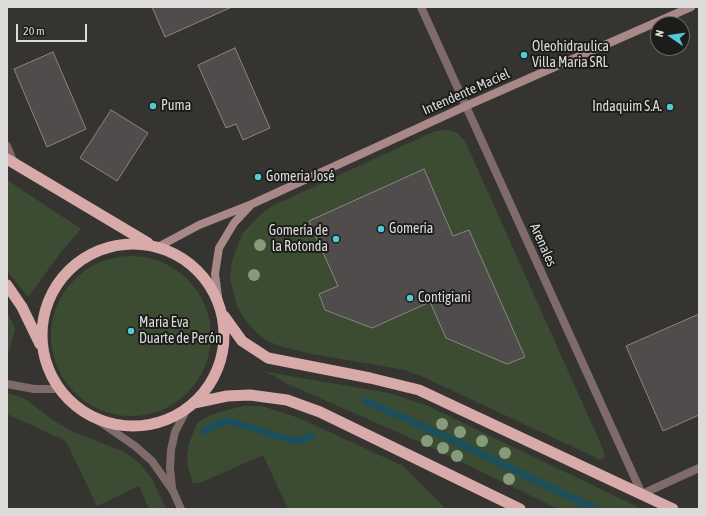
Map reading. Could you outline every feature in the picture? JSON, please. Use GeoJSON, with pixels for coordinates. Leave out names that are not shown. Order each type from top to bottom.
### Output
{"type":"FeatureCollection","features":[{"type":"Feature","properties":{"kind":"highway"},"geometry":{"type":"LineString","coordinates":[[11,161],[110,221],[155,246],[175,253],[189,262],[202,274],[212,288],[231,328],[242,341],[268,358],[370,378],[418,390],[673,509]]}},
{"type":"Feature","properties":{"kind":"highway"},"geometry":{"type":"LineString","coordinates":[[43,349],[44,317],[48,302],[55,287],[70,269],[90,254],[104,248],[125,244],[155,246]]}},
{"type":"Feature","properties":{"kind":"highway"},"geometry":{"type":"LineString","coordinates":[[7,285],[22,307],[43,349],[52,377],[69,400],[92,417],[120,425],[134,426],[163,421],[191,405],[227,396],[250,395],[287,400],[320,412],[520,509]]}},
{"type":"Feature","properties":{"kind":"highway"},"geometry":{"type":"LineString","coordinates":[[191,405],[212,380],[218,367],[224,338],[220,307]]}},
{"type":"Feature","properties":{"kind":"main road","name":"Intendente Maciel"},"geometry":{"type":"LineString","coordinates":[[155,246],[199,225],[252,204],[466,106],[691,7]]}},
{"type":"Feature","properties":{"kind":"main road","name":"Intendente Maciel"},"geometry":{"type":"LineString","coordinates":[[220,307],[215,274],[216,261],[220,248],[234,223],[252,204]]}},
{"type":"Feature","properties":{"kind":"street","name":"Arenales"},"geometry":{"type":"LineString","coordinates":[[421,7],[642,494]]}},
{"type":"Feature","properties":{"kind":"street"},"geometry":{"type":"LineString","coordinates":[[7,146],[11,161]]}},
{"type":"Feature","properties":{"kind":"street"},"geometry":{"type":"LineString","coordinates":[[7,384],[34,389],[60,389]]}},
{"type":"Feature","properties":{"kind":"street"},"geometry":{"type":"LineString","coordinates":[[173,491],[170,468],[171,450],[175,432],[191,405]]}},
{"type":"Feature","properties":{"kind":"street"},"geometry":{"type":"LineString","coordinates":[[92,417],[144,452],[161,472],[173,491],[181,509]]}},
{"type":"Feature","properties":{"kind":"street"},"geometry":{"type":"LineString","coordinates":[[642,494],[699,468]]}},
{"type":"Feature","properties":{"kind":"green space"},"geometry":{"type":"Polygon","coordinates":[[[448,130],[457,133],[465,141],[599,440],[605,455],[601,460],[405,370],[312,354],[279,346],[266,340],[256,332],[237,307],[230,279],[232,261],[242,234],[261,214],[272,206],[435,131],[448,130]]]}},
{"type":"Feature","properties":{"kind":"green space"},"geometry":{"type":"Polygon","coordinates":[[[7,180],[81,229],[61,252],[29,296],[26,295],[7,270],[7,180]]]}},
{"type":"Feature","properties":{"kind":"green space"},"geometry":{"type":"Polygon","coordinates":[[[139,256],[154,259],[169,265],[188,279],[198,291],[205,305],[210,320],[210,352],[205,367],[198,381],[188,393],[176,403],[154,413],[139,416],[123,416],[108,413],[86,403],[74,393],[64,381],[52,352],[51,328],[54,313],[64,291],[74,279],[86,269],[115,257],[139,256]]]}},
{"type":"Feature","properties":{"kind":"green space"},"geometry":{"type":"Polygon","coordinates":[[[7,311],[15,329],[10,349],[7,353],[7,311]]]}},
{"type":"Feature","properties":{"kind":"green space"},"geometry":{"type":"Polygon","coordinates":[[[261,371],[389,393],[428,406],[642,509],[558,509],[422,443],[283,382],[273,375],[261,371]]]}},
{"type":"Feature","properties":{"kind":"green space"},"geometry":{"type":"Polygon","coordinates":[[[7,393],[24,398],[54,421],[74,432],[122,451],[133,458],[141,465],[152,479],[166,509],[149,509],[139,486],[97,506],[66,441],[7,414],[7,393]]]}},
{"type":"Feature","properties":{"kind":"green space"},"geometry":{"type":"Polygon","coordinates":[[[243,406],[262,406],[299,418],[403,466],[446,509],[288,509],[263,455],[200,483],[193,483],[188,468],[187,455],[189,443],[197,423],[210,415],[243,406]]]}},
{"type":"Feature","properties":{"kind":"building"},"geometry":{"type":"Polygon","coordinates":[[[152,7],[232,7],[165,37],[152,7]]]}},
{"type":"Feature","properties":{"kind":"building"},"geometry":{"type":"Polygon","coordinates":[[[235,48],[270,128],[243,140],[236,124],[226,128],[198,65],[235,48]]]}},
{"type":"Feature","properties":{"kind":"building"},"geometry":{"type":"Polygon","coordinates":[[[53,52],[86,129],[47,147],[14,69],[53,52]]]}},
{"type":"Feature","properties":{"kind":"building"},"geometry":{"type":"Polygon","coordinates":[[[111,110],[148,133],[117,181],[80,158],[111,110]]]}},
{"type":"Feature","properties":{"kind":"building"},"geometry":{"type":"Polygon","coordinates":[[[424,169],[453,236],[469,230],[525,357],[507,364],[446,338],[430,302],[372,328],[325,310],[319,294],[338,286],[309,221],[424,169]]]}},
{"type":"Feature","properties":{"kind":"building"},"geometry":{"type":"Polygon","coordinates":[[[699,314],[699,415],[663,431],[626,346],[699,314]]]}},
{"type":"Feature","properties":{"kind":"waterway"},"geometry":{"type":"LineString","coordinates":[[366,401],[455,441],[595,509]]}},
{"type":"Feature","properties":{"kind":"waterway"},"geometry":{"type":"LineString","coordinates":[[204,431],[218,423],[229,421],[292,440],[300,440],[311,436]]}},
{"type":"Feature","properties":{"kind":"place","name":"Oleohidraulica Villa Maria SRL"},"geometry":{"type":"Point","coordinates":[524,55]}},
{"type":"Feature","properties":{"kind":"place","name":"Puma"},"geometry":{"type":"Point","coordinates":[153,106]}},
{"type":"Feature","properties":{"kind":"place","name":"Indaquim S.A."},"geometry":{"type":"Point","coordinates":[670,107]}},
{"type":"Feature","properties":{"kind":"place","name":"Gomeria José"},"geometry":{"type":"Point","coordinates":[258,177]}},
{"type":"Feature","properties":{"kind":"place","name":"Gomería"},"geometry":{"type":"Point","coordinates":[381,229]}},
{"type":"Feature","properties":{"kind":"place","name":"Gomería de la Rotonda"},"geometry":{"type":"Point","coordinates":[336,239]}},
{"type":"Feature","properties":{"kind":"place","name":"Contigiani"},"geometry":{"type":"Point","coordinates":[410,298]}},
{"type":"Feature","properties":{"kind":"place","name":"Maria Eva Duarte de Perón"},"geometry":{"type":"Point","coordinates":[131,331]}}]}
